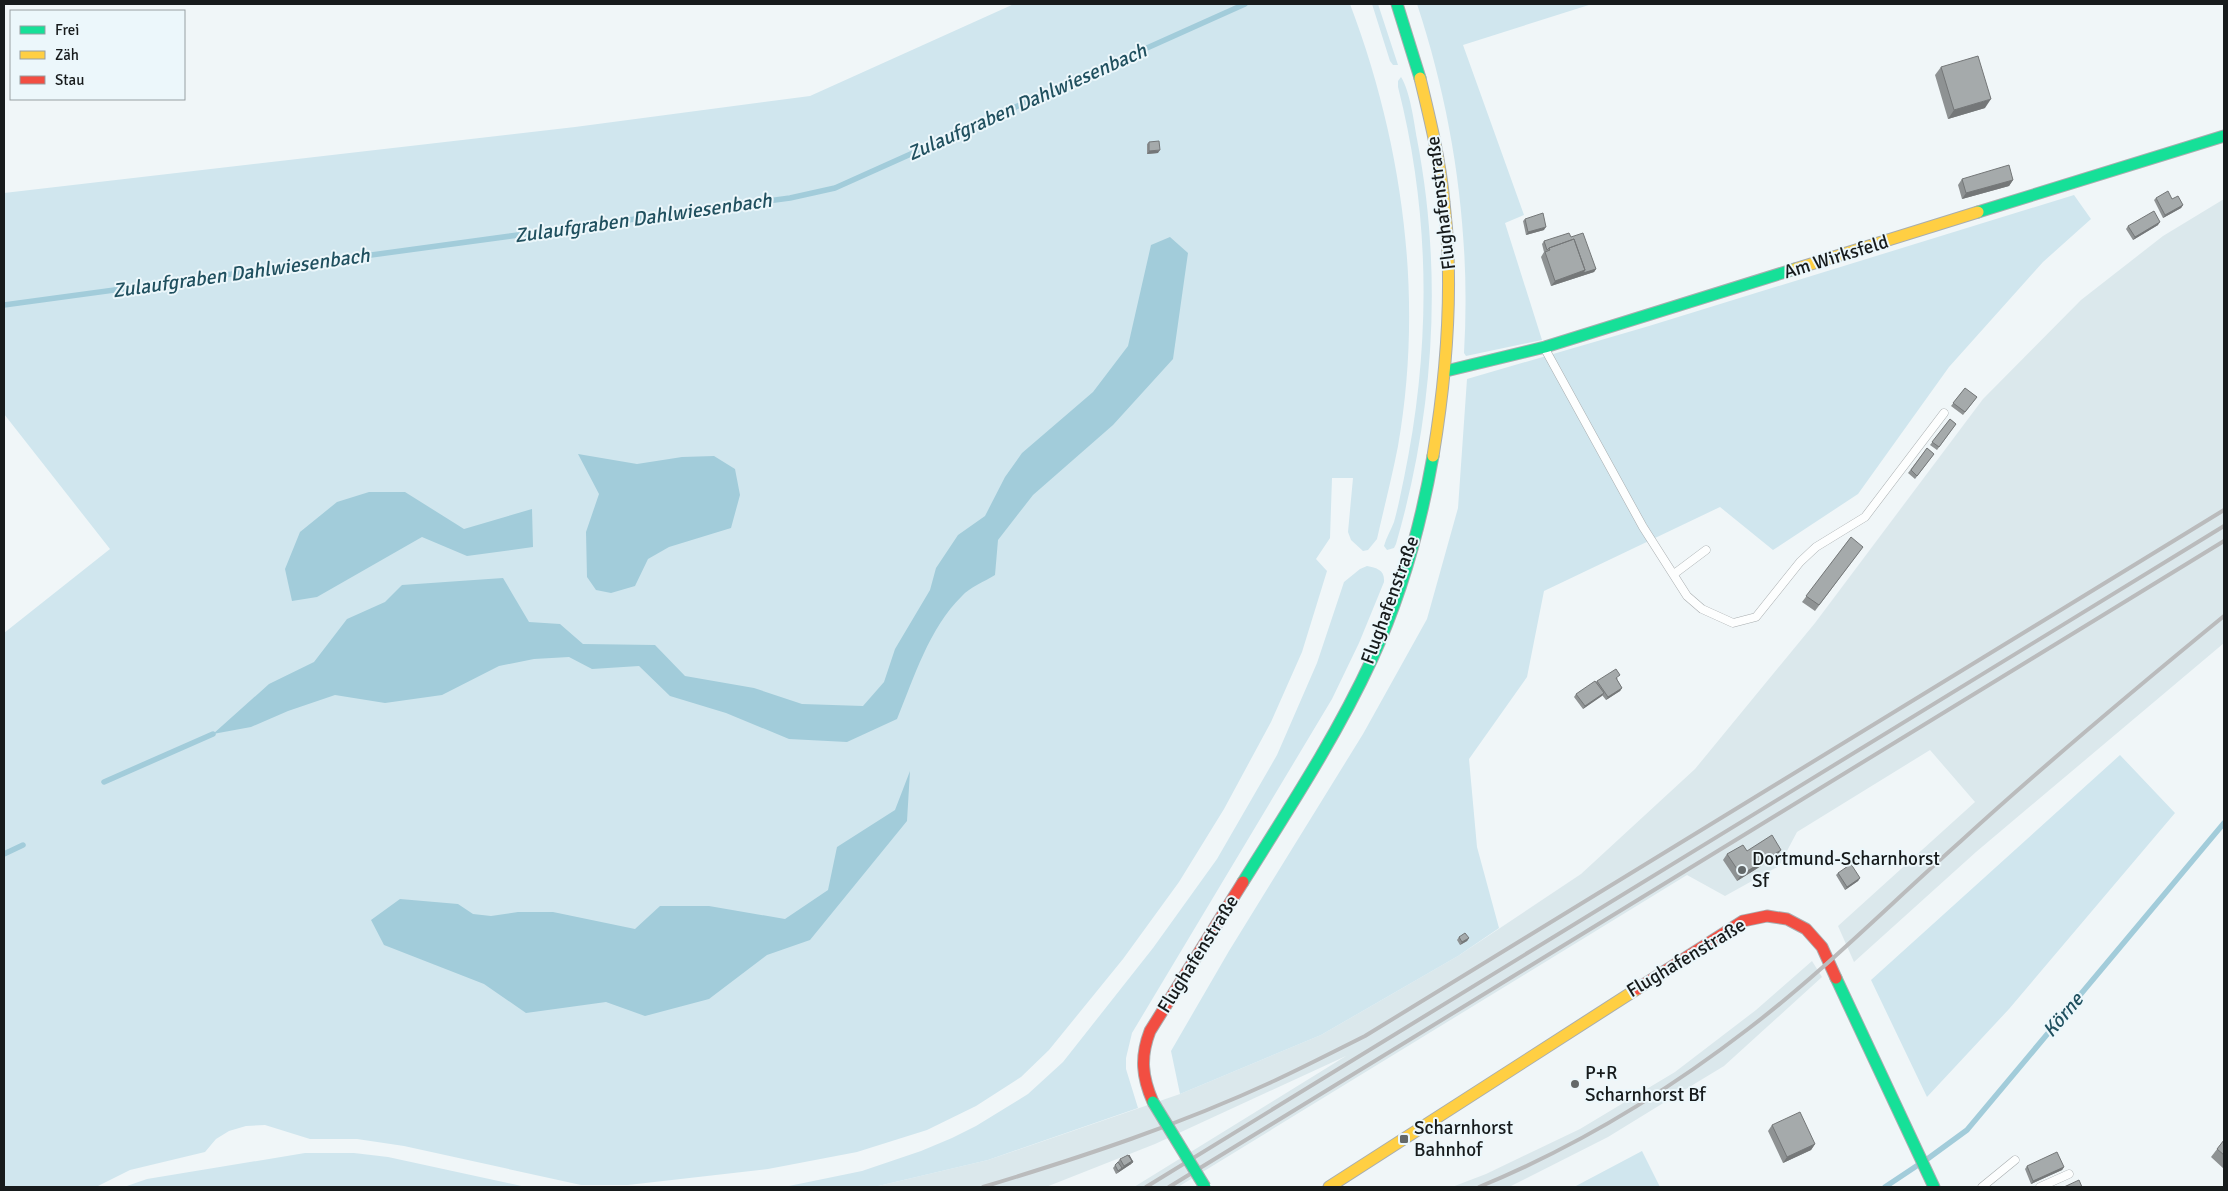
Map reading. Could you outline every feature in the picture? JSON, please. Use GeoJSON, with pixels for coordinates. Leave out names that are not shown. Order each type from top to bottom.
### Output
{"type":"FeatureCollection","features":[{"type":"Feature","properties":{"kind":"main road","name":"Flughafenstraße"},"geometry":{"type":"LineString","coordinates":[[1206,1187],[1153,1102],[1143,1082],[1141,1064],[1144,1045],[1150,1031],[1322,751],[1372,659],[1390,614],[1421,511],[1433,456],[1446,371],[1450,325],[1450,260],[1447,214],[1440,168],[1425,96],[1397,4]]}},
{"type":"Feature","properties":{"kind":"main road","name":"Am Wirksfeld"},"geometry":{"type":"LineString","coordinates":[[1446,371],[1544,347],[2224,136]]}},
{"type":"Feature","properties":{"kind":"main road","name":"Flughafenstraße"},"geometry":{"type":"LineString","coordinates":[[1329,1187],[1743,921],[1772,915],[1786,918],[1799,924],[1812,934],[1822,947],[1932,1183]]}},
{"type":"Feature","properties":{"kind":"lane"},"geometry":{"type":"LineString","coordinates":[[1544,347],[1643,527],[1688,596],[1702,609],[1733,623],[1756,617],[1783,580],[1805,557],[1816,547],[1865,517],[1944,413]]}},
{"type":"Feature","properties":{"kind":"lane"},"geometry":{"type":"LineString","coordinates":[[1674,574],[1706,550]]}},
{"type":"Feature","properties":{"kind":"lane"},"geometry":{"type":"LineString","coordinates":[[1982,1187],[2015,1160]]}},
{"type":"Feature","properties":{"kind":"lane"},"geometry":{"type":"LineString","coordinates":[[2040,1187],[2069,1174]]}},
{"type":"Feature","properties":{"kind":"shaded area"},"geometry":{"type":"Polygon","coordinates":[[[1014,4],[1350,4],[1384,111],[1404,222],[1408,278],[1409,334],[1406,390],[1398,446],[1377,539],[1368,550],[1363,551],[1351,540],[1348,532],[1353,478],[1332,478],[1330,538],[1316,559],[1327,571],[1302,652],[1271,722],[1224,809],[1179,882],[1123,959],[1049,1050],[1021,1077],[976,1106],[927,1130],[857,1152],[768,1169],[628,1185],[581,1185],[404,1146],[357,1139],[310,1139],[265,1125],[246,1126],[229,1131],[216,1139],[205,1152],[130,1170],[96,1187],[4,1187],[4,633],[110,549],[4,414],[4,193],[575,127],[810,96],[1014,4]]]}},
{"type":"Feature","properties":{"kind":"shaded area"},"geometry":{"type":"Polygon","coordinates":[[[1372,4],[1378,4],[1398,65],[1393,65],[1390,61],[1372,4]]]}},
{"type":"Feature","properties":{"kind":"shaded area"},"geometry":{"type":"Polygon","coordinates":[[[1417,4],[1592,4],[1463,45],[1524,215],[1505,223],[1542,340],[1466,356],[1464,353],[1466,309],[1465,264],[1457,176],[1441,89],[1417,4]]]}},
{"type":"Feature","properties":{"kind":"shaded area"},"geometry":{"type":"Polygon","coordinates":[[[1401,77],[1407,90],[1411,107],[1425,190],[1432,292],[1426,394],[1419,444],[1409,495],[1396,544],[1394,548],[1387,550],[1384,546],[1397,511],[1413,429],[1423,331],[1422,233],[1417,184],[1398,87],[1398,81],[1401,77]]]}},
{"type":"Feature","properties":{"kind":"shaded area"},"geometry":{"type":"Polygon","coordinates":[[[2074,195],[2091,219],[2043,262],[1949,367],[1858,494],[1773,550],[1720,507],[1544,591],[1527,677],[1469,759],[1477,847],[1499,928],[1458,956],[1321,1035],[1180,1094],[1171,1051],[1229,951],[1363,734],[1427,619],[1458,508],[1467,379],[1649,326],[2074,195]]]}},
{"type":"Feature","properties":{"kind":"shaded area"},"geometry":{"type":"Polygon","coordinates":[[[2224,199],[2224,643],[1976,852],[1854,962],[1838,926],[1975,802],[1930,750],[1797,832],[1779,866],[1725,896],[1687,875],[1178,1187],[1134,1187],[1346,1056],[1155,1144],[1046,1187],[874,1187],[988,1160],[1180,1094],[1321,1035],[1458,956],[1581,874],[1695,769],[1815,623],[1983,399],[2081,300],[2163,236],[2224,199]]]}},
{"type":"Feature","properties":{"kind":"shaded area"},"geometry":{"type":"Polygon","coordinates":[[[1367,566],[1382,572],[1384,582],[1359,643],[1332,699],[1132,1033],[1126,1058],[1126,1069],[1138,1108],[988,1160],[874,1187],[784,1187],[862,1171],[921,1151],[952,1138],[976,1126],[1028,1094],[1063,1062],[1153,948],[1217,859],[1277,755],[1317,663],[1344,582],[1360,569],[1367,566]]]}},
{"type":"Feature","properties":{"kind":"shaded area"},"geometry":{"type":"Polygon","coordinates":[[[2120,755],[2175,813],[2009,1009],[1927,1097],[1871,980],[2120,755]]]}},
{"type":"Feature","properties":{"kind":"shaded area"},"geometry":{"type":"Polygon","coordinates":[[[1812,961],[1822,977],[1724,1066],[1608,1137],[1509,1187],[1452,1187],[1486,1174],[1580,1129],[1675,1072],[1756,1010],[1812,961]]]}},
{"type":"Feature","properties":{"kind":"shaded area"},"geometry":{"type":"Polygon","coordinates":[[[1642,1151],[1660,1187],[1574,1187],[1642,1151]]]}},
{"type":"Feature","properties":{"kind":"shaded area"},"geometry":{"type":"Polygon","coordinates":[[[305,1153],[354,1153],[388,1157],[526,1187],[124,1187],[147,1179],[305,1153]]]}},
{"type":"Feature","properties":{"kind":"water"},"geometry":{"type":"Polygon","coordinates":[[[1170,237],[1188,253],[1173,359],[1113,425],[1033,495],[998,540],[995,575],[965,593],[940,623],[916,671],[897,719],[847,742],[789,739],[726,713],[670,696],[639,666],[592,669],[569,657],[534,659],[499,666],[442,695],[385,703],[335,695],[288,711],[251,727],[213,734],[269,684],[314,662],[347,619],[385,602],[402,585],[503,578],[529,622],[560,624],[583,644],[655,645],[685,676],[754,688],[802,704],[863,706],[884,682],[895,649],[930,590],[936,568],[958,535],[985,516],[1005,477],[1022,453],[1093,392],[1128,346],[1151,245],[1170,237]]]}},
{"type":"Feature","properties":{"kind":"water"},"geometry":{"type":"Polygon","coordinates":[[[578,454],[637,464],[682,457],[714,456],[735,469],[740,495],[731,528],[669,547],[648,559],[635,586],[611,593],[596,590],[587,577],[586,532],[599,494],[578,454]]]}},
{"type":"Feature","properties":{"kind":"water"},"geometry":{"type":"Polygon","coordinates":[[[369,492],[405,492],[464,529],[532,509],[533,547],[467,556],[422,537],[317,597],[292,601],[285,569],[300,532],[337,502],[369,492]]]}},
{"type":"Feature","properties":{"kind":"water"},"geometry":{"type":"Polygon","coordinates":[[[910,771],[907,821],[810,940],[767,955],[709,999],[645,1016],[606,1002],[526,1013],[484,984],[384,945],[371,920],[400,899],[458,904],[473,914],[491,916],[518,912],[553,912],[635,929],[660,906],[709,906],[785,919],[828,890],[837,847],[895,810],[910,771]]]}},
{"type":"Feature","properties":{"kind":"building"},"geometry":{"type":"Polygon","coordinates":[[[1978,56],[1991,99],[1954,110],[1941,67],[1978,56]]]}},
{"type":"Feature","properties":{"kind":"building"},"geometry":{"type":"Polygon","coordinates":[[[1159,141],[1160,150],[1149,151],[1149,142],[1159,141]]]}},
{"type":"Feature","properties":{"kind":"building"},"geometry":{"type":"Polygon","coordinates":[[[2009,165],[2013,180],[1966,193],[1962,179],[2009,165]]]}},
{"type":"Feature","properties":{"kind":"building"},"geometry":{"type":"Polygon","coordinates":[[[2168,191],[2172,199],[2178,196],[2183,205],[2165,215],[2156,198],[2168,191]]]}},
{"type":"Feature","properties":{"kind":"building"},"geometry":{"type":"Polygon","coordinates":[[[2154,211],[2160,222],[2135,237],[2128,226],[2154,211]]]}},
{"type":"Feature","properties":{"kind":"building"},"geometry":{"type":"Polygon","coordinates":[[[1543,213],[1546,227],[1528,232],[1525,219],[1543,213]]]}},
{"type":"Feature","properties":{"kind":"building"},"geometry":{"type":"Polygon","coordinates":[[[1569,233],[1571,237],[1583,233],[1596,269],[1583,273],[1585,270],[1574,239],[1547,250],[1544,241],[1569,233]]]}},
{"type":"Feature","properties":{"kind":"building"},"geometry":{"type":"Polygon","coordinates":[[[1574,239],[1585,270],[1555,281],[1545,252],[1550,250],[1549,248],[1574,239]]]}},
{"type":"Feature","properties":{"kind":"building"},"geometry":{"type":"Polygon","coordinates":[[[1965,388],[1977,397],[1965,412],[1953,403],[1965,388]]]}},
{"type":"Feature","properties":{"kind":"building"},"geometry":{"type":"Polygon","coordinates":[[[1950,419],[1956,424],[1939,447],[1932,442],[1950,419]]]}},
{"type":"Feature","properties":{"kind":"building"},"geometry":{"type":"Polygon","coordinates":[[[1927,448],[1934,454],[1917,476],[1911,470],[1927,448]]]}},
{"type":"Feature","properties":{"kind":"building"},"geometry":{"type":"Polygon","coordinates":[[[1851,537],[1863,547],[1819,605],[1806,596],[1851,537]]]}},
{"type":"Feature","properties":{"kind":"building"},"geometry":{"type":"Polygon","coordinates":[[[1616,669],[1620,675],[1616,678],[1622,688],[1608,697],[1597,681],[1616,669]]]}},
{"type":"Feature","properties":{"kind":"building"},"geometry":{"type":"Polygon","coordinates":[[[1595,681],[1604,693],[1585,706],[1576,694],[1595,681]]]}},
{"type":"Feature","properties":{"kind":"building","name":"Dortmund-Scharnhorst Sf"},"geometry":{"type":"Polygon","coordinates":[[[1772,835],[1781,850],[1741,875],[1727,854],[1743,845],[1747,851],[1772,835]]]}},
{"type":"Feature","properties":{"kind":"building"},"geometry":{"type":"Polygon","coordinates":[[[1851,864],[1860,878],[1847,887],[1838,873],[1851,864]]]}},
{"type":"Feature","properties":{"kind":"building"},"geometry":{"type":"Polygon","coordinates":[[[1465,933],[1469,938],[1462,942],[1459,937],[1465,933]]]}},
{"type":"Feature","properties":{"kind":"building"},"geometry":{"type":"Polygon","coordinates":[[[1800,1112],[1815,1144],[1787,1157],[1772,1125],[1800,1112]]]}},
{"type":"Feature","properties":{"kind":"building"},"geometry":{"type":"Polygon","coordinates":[[[2224,1140],[2224,1155],[2217,1149],[2224,1140]]]}},
{"type":"Feature","properties":{"kind":"building"},"geometry":{"type":"Polygon","coordinates":[[[2057,1152],[2064,1167],[2033,1181],[2027,1166],[2057,1152]]]}},
{"type":"Feature","properties":{"kind":"building"},"geometry":{"type":"Polygon","coordinates":[[[1128,1155],[1132,1161],[1124,1166],[1120,1159],[1128,1155]]]}},
{"type":"Feature","properties":{"kind":"building"},"geometry":{"type":"Polygon","coordinates":[[[1118,1162],[1122,1168],[1118,1171],[1115,1165],[1118,1162]]]}},
{"type":"Feature","properties":{"kind":"building"},"geometry":{"type":"Polygon","coordinates":[[[2079,1180],[2082,1187],[2064,1187],[2079,1180]]]}},
{"type":"Feature","properties":{"kind":"waterway","name":"Zulaufgraben Dahlwiesenbach"},"geometry":{"type":"LineString","coordinates":[[4,305],[790,198],[835,188],[1245,4]]}},
{"type":"Feature","properties":{"kind":"waterway"},"geometry":{"type":"LineString","coordinates":[[104,782],[213,734]]}},
{"type":"Feature","properties":{"kind":"waterway","name":"Körne"},"geometry":{"type":"LineString","coordinates":[[1926,1160],[1967,1130],[2224,823]]}},
{"type":"Feature","properties":{"kind":"waterway"},"geometry":{"type":"LineString","coordinates":[[4,854],[23,845]]}},
{"type":"Feature","properties":{"kind":"waterway","name":"Körne"},"geometry":{"type":"LineString","coordinates":[[1885,1187],[1918,1165]]}},
{"type":"Feature","properties":{"kind":"railway"},"geometry":{"type":"LineString","coordinates":[[983,1187],[1094,1152],[1204,1111],[1276,1080],[1365,1036],[2224,510]]}},
{"type":"Feature","properties":{"kind":"railway"},"geometry":{"type":"LineString","coordinates":[[1146,1187],[2224,526]]}},
{"type":"Feature","properties":{"kind":"railway"},"geometry":{"type":"LineString","coordinates":[[1169,1187],[2224,541]]}},
{"type":"Feature","properties":{"kind":"railway"},"geometry":{"type":"LineString","coordinates":[[1479,1187],[1550,1154],[1619,1117],[1717,1053],[1776,1007],[1830,961],[2058,755],[2224,616]]}},
{"type":"Feature","properties":{"kind":"traffic: fast"},"geometry":{"type":"LineString","coordinates":[[1397,4],[1420,78]]}},
{"type":"Feature","properties":{"kind":"traffic: fast"},"geometry":{"type":"LineString","coordinates":[[1978,212],[2224,136]]}},
{"type":"Feature","properties":{"kind":"traffic: fast"},"geometry":{"type":"LineString","coordinates":[[1446,371],[1545,347],[1795,269]]}},
{"type":"Feature","properties":{"kind":"traffic: fast"},"geometry":{"type":"LineString","coordinates":[[1243,882],[1327,745],[1372,659],[1392,610],[1409,559],[1433,456]]}},
{"type":"Feature","properties":{"kind":"traffic: fast"},"geometry":{"type":"LineString","coordinates":[[1836,978],[1934,1187]]}},
{"type":"Feature","properties":{"kind":"traffic: fast"},"geometry":{"type":"LineString","coordinates":[[1153,1102],[1205,1187]]}},
{"type":"Feature","properties":{"kind":"traffic: slow"},"geometry":{"type":"LineString","coordinates":[[1420,78],[1440,171],[1447,234],[1448,329],[1442,393],[1433,456]]}},
{"type":"Feature","properties":{"kind":"traffic: slow"},"geometry":{"type":"LineString","coordinates":[[1795,269],[1978,212]]}},
{"type":"Feature","properties":{"kind":"traffic: slow"},"geometry":{"type":"LineString","coordinates":[[1329,1187],[1637,989]]}},
{"type":"Feature","properties":{"kind":"traffic: jam"},"geometry":{"type":"LineString","coordinates":[[1153,1102],[1146,1084],[1144,1067],[1145,1050],[1150,1031],[1243,882]]}},
{"type":"Feature","properties":{"kind":"traffic: jam"},"geometry":{"type":"LineString","coordinates":[[1637,989],[1743,921],[1767,916],[1787,919],[1806,929],[1822,947],[1836,978]]}},
{"type":"Feature","properties":{"kind":"place","name":"Dortmund-Scharnhorst Sf"},"geometry":{"type":"Point","coordinates":[1742,870]}},
{"type":"Feature","properties":{"kind":"place","name":"P+R Scharnhorst Bf"},"geometry":{"type":"Point","coordinates":[1575,1084]}},
{"type":"Feature","properties":{"kind":"place","name":"Scharnhorst Bahnhof"},"geometry":{"type":"Point","coordinates":[1404,1139]}}]}
